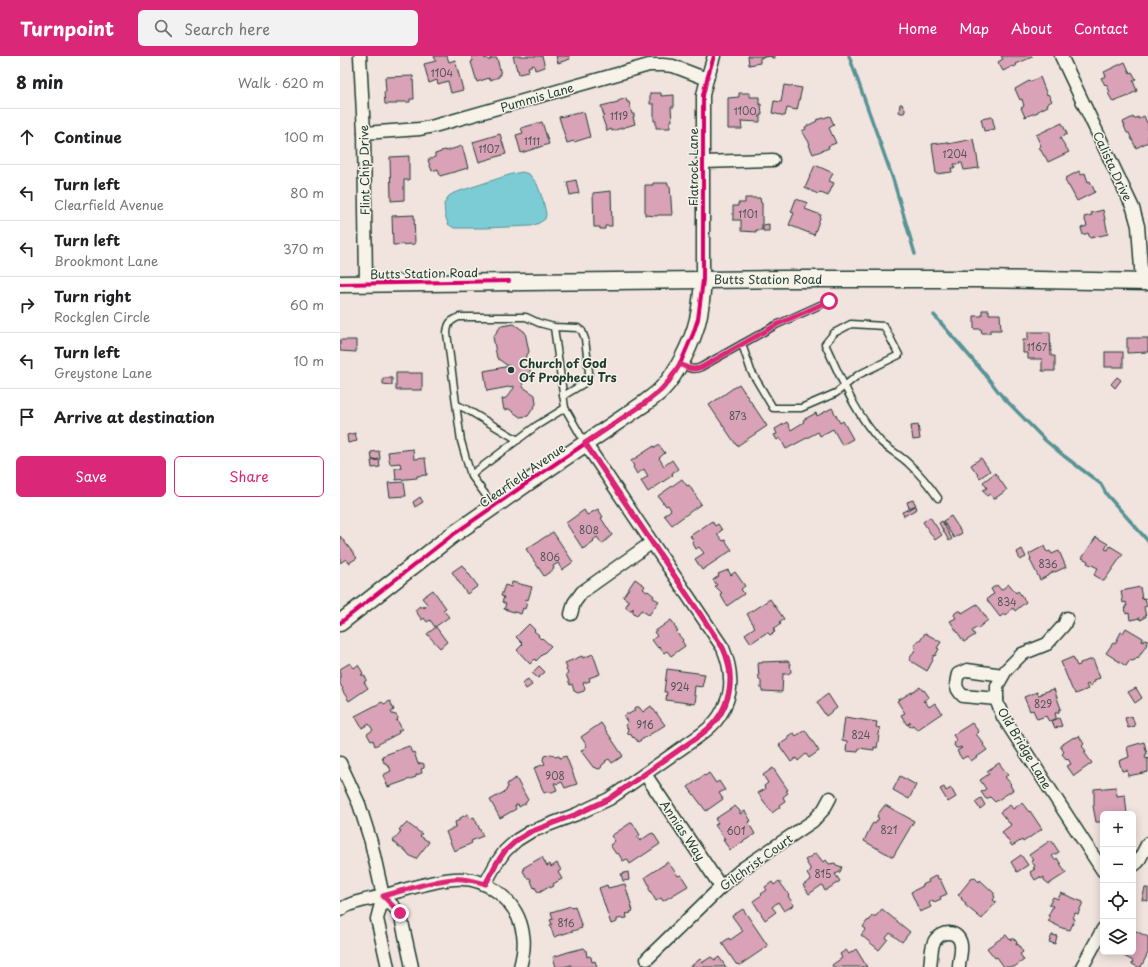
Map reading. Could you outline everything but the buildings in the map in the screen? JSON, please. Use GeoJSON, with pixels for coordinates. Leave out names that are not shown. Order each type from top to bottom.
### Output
{"type":"FeatureCollection","features":[{"type":"Feature","properties":{"kind":"main road","name":"Butts Station Road"},"geometry":{"type":"LineString","coordinates":[[340,284],[975,279],[1145,282]]}},
{"type":"Feature","properties":{"kind":"main road","name":"Clearfield Avenue"},"geometry":{"type":"LineString","coordinates":[[340,623],[451,536],[645,403],[661,390],[680,364],[693,334],[698,319],[704,280]]}},
{"type":"Feature","properties":{"kind":"street","name":"Flint Chip Drive"},"geometry":{"type":"LineString","coordinates":[[360,56],[364,133],[366,283]]}},
{"type":"Feature","properties":{"kind":"street","name":"Flatrock Lane"},"geometry":{"type":"LineString","coordinates":[[704,280],[703,95],[714,56]]}},
{"type":"Feature","properties":{"kind":"street","name":"Calista Drive"},"geometry":{"type":"LineString","coordinates":[[1061,56],[1133,208],[1138,226],[1145,282]]}},
{"type":"Feature","properties":{"kind":"street","name":"Pummis Lane"},"geometry":{"type":"LineString","coordinates":[[364,133],[420,129],[434,126],[649,65],[673,66],[707,79]]}},
{"type":"Feature","properties":{"kind":"street"},"geometry":{"type":"LineString","coordinates":[[703,162],[773,160]]}},
{"type":"Feature","properties":{"kind":"street"},"geometry":{"type":"LineString","coordinates":[[486,884],[496,864],[505,851],[517,840],[530,832],[577,814],[609,799],[699,736],[712,725],[722,712],[728,696],[731,680],[728,663],[723,648],[585,443]]}},
{"type":"Feature","properties":{"kind":"street"},"geometry":{"type":"LineString","coordinates":[[571,614],[574,602],[582,592],[651,543]]}},
{"type":"Feature","properties":{"kind":"street","name":"Old Bridge Lane"},"geometry":{"type":"LineString","coordinates":[[1067,618],[1064,625],[1047,644],[1022,654],[1006,670],[997,686],[997,702],[1003,717],[1100,866]]}},
{"type":"Feature","properties":{"kind":"street"},"geometry":{"type":"LineString","coordinates":[[997,698],[963,696],[957,690],[955,682],[958,674],[967,670],[1003,676]]}},
{"type":"Feature","properties":{"kind":"street"},"geometry":{"type":"LineString","coordinates":[[340,763],[359,804],[369,834],[383,896],[377,920],[388,967]]}},
{"type":"Feature","properties":{"kind":"street","name":"Annias Way"},"geometry":{"type":"LineString","coordinates":[[645,774],[721,887]]}},
{"type":"Feature","properties":{"kind":"street","name":"Gilchrist Court"},"geometry":{"type":"LineString","coordinates":[[647,959],[721,887],[742,869],[813,821],[824,809],[830,798]]}},
{"type":"Feature","properties":{"kind":"street"},"geometry":{"type":"LineString","coordinates":[[1136,864],[1148,843]]}},
{"type":"Feature","properties":{"kind":"street"},"geometry":{"type":"LineString","coordinates":[[340,910],[345,906],[358,902],[411,888],[455,879],[470,880],[486,884],[511,904],[519,918],[524,934],[524,951],[520,967]]}},
{"type":"Feature","properties":{"kind":"street"},"geometry":{"type":"LineString","coordinates":[[383,896],[400,913],[412,967]]}},
{"type":"Feature","properties":{"kind":"street"},"geometry":{"type":"LineString","coordinates":[[930,967],[933,943],[945,932],[952,933],[958,938],[961,945],[959,967]]}},
{"type":"Feature","properties":{"kind":"street"},"geometry":{"type":"LineString","coordinates":[[1082,967],[1100,934]]}},
{"type":"Feature","properties":{"kind":"lane"},"geometry":{"type":"LineString","coordinates":[[680,364],[690,369],[698,369],[776,325],[829,301]]}},
{"type":"Feature","properties":{"kind":"lane"},"geometry":{"type":"LineString","coordinates":[[494,506],[471,475],[461,441],[447,333],[451,320],[465,316],[526,317],[539,323],[554,327],[578,328],[582,331],[585,339],[589,372],[588,379],[583,384],[563,396]]}},
{"type":"Feature","properties":{"kind":"lane"},"geometry":{"type":"LineString","coordinates":[[742,344],[751,371],[773,408],[801,408],[836,393],[845,386],[858,375],[899,356],[884,326],[851,324],[834,332],[825,344],[845,386],[861,416],[882,443],[908,462],[926,480],[938,498]]}},
{"type":"Feature","properties":{"kind":"lane"},"geometry":{"type":"LineString","coordinates":[[554,327],[565,408],[585,443]]}},
{"type":"Feature","properties":{"kind":"lane"},"geometry":{"type":"LineString","coordinates":[[457,405],[518,440]]}},
{"type":"Feature","properties":{"kind":"lane"},"geometry":{"type":"LineString","coordinates":[[471,475],[536,426],[565,408]]}},
{"type":"Feature","properties":{"kind":"water"},"geometry":{"type":"Polygon","coordinates":[[[522,172],[529,174],[537,184],[543,200],[546,214],[545,219],[531,226],[454,228],[448,224],[444,204],[449,196],[454,193],[522,172]]]}},
{"type":"Feature","properties":{"kind":"waterway"},"geometry":{"type":"LineString","coordinates":[[849,56],[893,179],[915,254]]}},
{"type":"Feature","properties":{"kind":"waterway"},"geometry":{"type":"LineString","coordinates":[[934,315],[1001,395],[1046,441],[1101,484],[1107,495],[1148,541]]}},
{"type":"Feature","properties":{"kind":"cycle path"},"geometry":{"type":"LineString","coordinates":[[340,623],[451,536],[645,403],[661,390],[669,381],[680,364],[698,319],[703,280],[703,95],[714,56]]}},
{"type":"Feature","properties":{"kind":"cycle path"},"geometry":{"type":"LineString","coordinates":[[340,284],[509,281]]}},
{"type":"Feature","properties":{"kind":"cycle path"},"geometry":{"type":"LineString","coordinates":[[485,884],[505,851],[517,840],[530,832],[577,814],[609,799],[704,733],[723,710],[730,691],[729,670],[723,648],[585,443]]}},
{"type":"Feature","properties":{"kind":"place","name":"Church of God Of Prophecy Trs"},"geometry":{"type":"Point","coordinates":[511,370]}},
{"type":"Feature","properties":{"kind":"route"},"geometry":{"type":"LineString","coordinates":[[400,913],[383,896],[439,881],[455,879],[470,880],[486,884],[496,864],[505,851],[517,840],[530,832],[577,814],[609,799],[699,736],[712,725],[722,712],[728,696],[731,680],[728,663],[723,648],[585,443],[645,403],[661,390],[680,364],[690,369],[698,369],[776,325],[829,301]]}}]}
